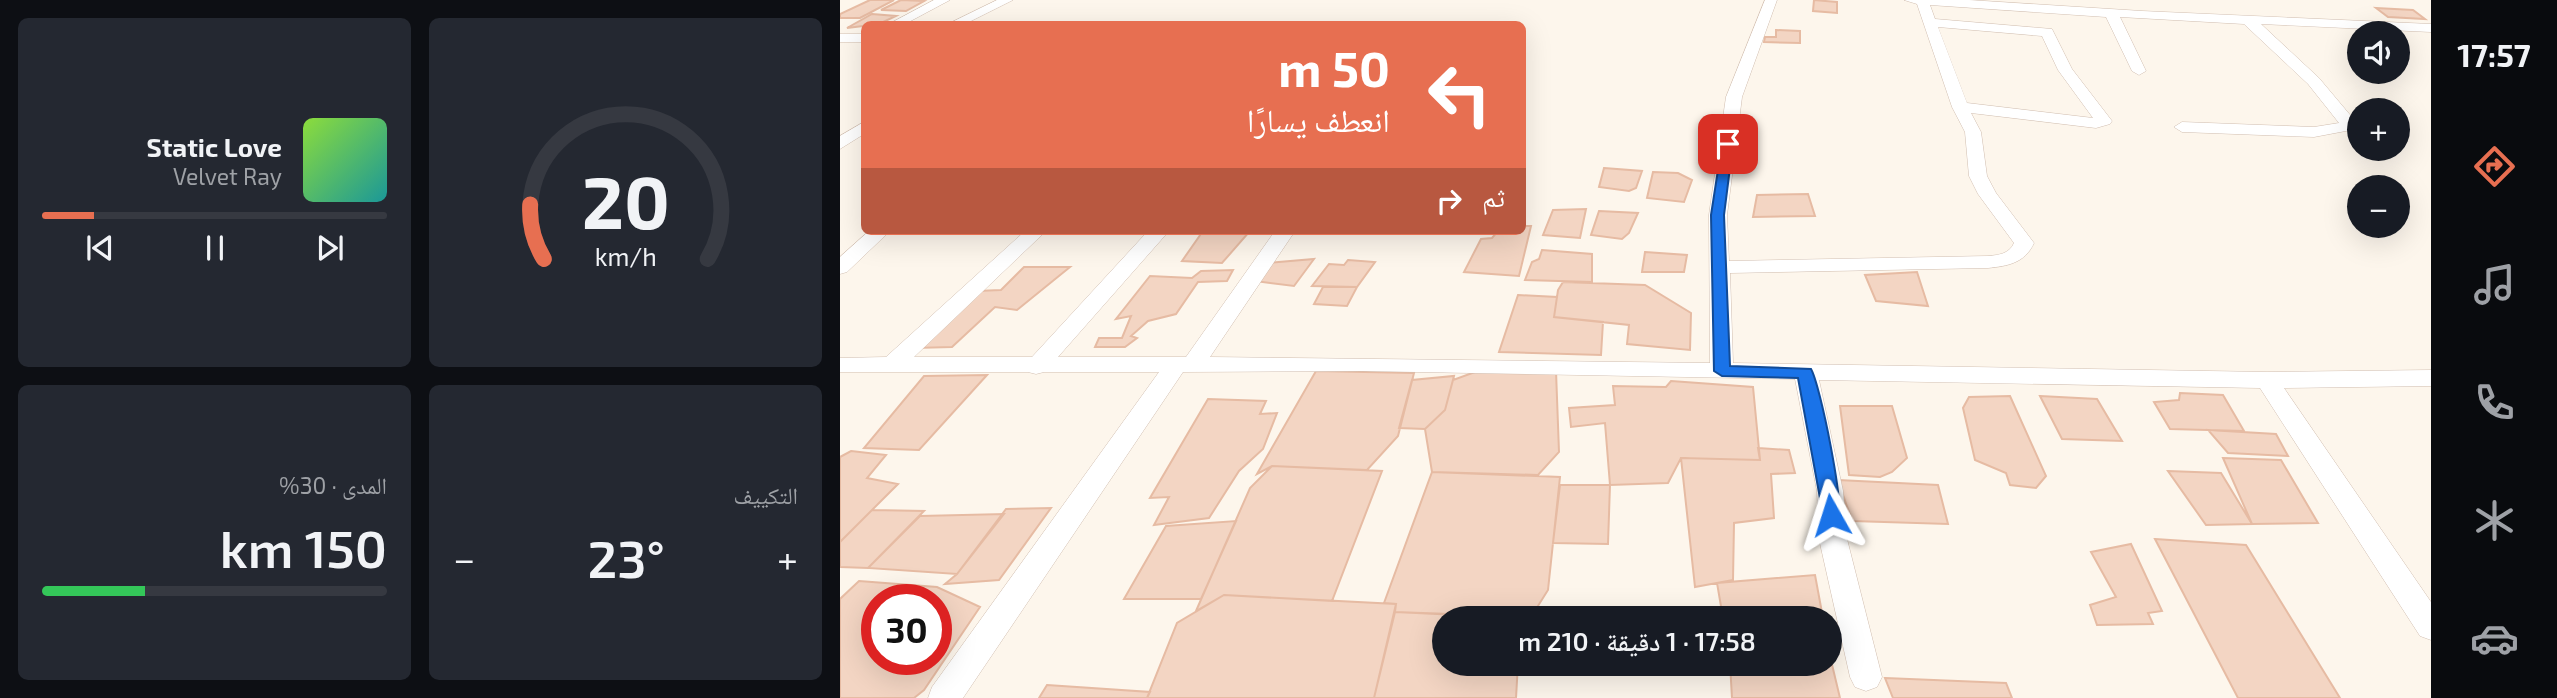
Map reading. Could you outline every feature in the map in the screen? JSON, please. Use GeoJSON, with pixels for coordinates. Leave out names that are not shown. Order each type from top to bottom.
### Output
{"type":"FeatureCollection","features":[{"type":"Feature","properties":{"kind":"street"},"geometry":{"type":"LineString","coordinates":[[902,21],[944,0]]}},
{"type":"Feature","properties":{"kind":"street"},"geometry":{"type":"LineString","coordinates":[[962,21],[1007,0]]}},
{"type":"Feature","properties":{"kind":"street"},"geometry":{"type":"LineString","coordinates":[[1722,371],[1718,215],[1734,97],[1771,0]]}},
{"type":"Feature","properties":{"kind":"street"},"geometry":{"type":"LineString","coordinates":[[2129,0],[2142,15]]}},
{"type":"Feature","properties":{"kind":"street"},"geometry":{"type":"LineString","coordinates":[[1719,267],[1988,262],[2014,257],[2021,251],[2024,243],[1987,194],[1978,176],[1973,132],[1960,107],[1929,22],[1915,1]]}},
{"type":"Feature","properties":{"kind":"street"},"geometry":{"type":"LineString","coordinates":[[1915,1],[2112,14],[2431,28]]}},
{"type":"Feature","properties":{"kind":"street"},"geometry":{"type":"LineString","coordinates":[[2112,14],[2120,36],[2139,71]]}},
{"type":"Feature","properties":{"kind":"street"},"geometry":{"type":"LineString","coordinates":[[2182,127],[2314,132],[2345,127],[2348,121],[2334,104],[2293,60],[2248,20]]}},
{"type":"Feature","properties":{"kind":"street"},"geometry":{"type":"LineString","coordinates":[[1929,22],[2047,32],[2065,70],[2104,121],[2096,123],[1960,107]]}},
{"type":"Feature","properties":{"kind":"street"},"geometry":{"type":"LineString","coordinates":[[840,40],[861,38]]}},
{"type":"Feature","properties":{"kind":"street"},"geometry":{"type":"LineString","coordinates":[[840,40],[861,44]]}},
{"type":"Feature","properties":{"kind":"street"},"geometry":{"type":"LineString","coordinates":[[840,144],[861,129]]}},
{"type":"Feature","properties":{"kind":"street"},"geometry":{"type":"LineString","coordinates":[[840,268],[876,235]]}},
{"type":"Feature","properties":{"kind":"street"},"geometry":{"type":"LineString","coordinates":[[892,365],[1032,235]]}},
{"type":"Feature","properties":{"kind":"street"},"geometry":{"type":"LineString","coordinates":[[1037,366],[1156,235]]}},
{"type":"Feature","properties":{"kind":"street"},"geometry":{"type":"LineString","coordinates":[[944,698],[1183,366],[1281,235]]}},
{"type":"Feature","properties":{"kind":"street"},"geometry":{"type":"LineString","coordinates":[[840,365],[1363,364],[2267,380],[2431,378]]}},
{"type":"Feature","properties":{"kind":"street"},"geometry":{"type":"LineString","coordinates":[[1806,373],[1830,491],[1833,538],[1866,677]]}},
{"type":"Feature","properties":{"kind":"street"},"geometry":{"type":"LineString","coordinates":[[2267,380],[2431,627]]}},
{"type":"Feature","properties":{"kind":"building"},"geometry":{"type":"Polygon","coordinates":[[[870,0],[894,0],[860,18],[840,18],[840,14],[870,0]]]}},
{"type":"Feature","properties":{"kind":"building"},"geometry":{"type":"Polygon","coordinates":[[[901,0],[924,1],[906,11],[881,10],[901,0]]]}},
{"type":"Feature","properties":{"kind":"building"},"geometry":{"type":"Polygon","coordinates":[[[1814,0],[1837,2],[1837,13],[1813,11],[1814,0]]]}},
{"type":"Feature","properties":{"kind":"building"},"geometry":{"type":"Polygon","coordinates":[[[2376,8],[2413,10],[2425,19],[2388,17],[2376,8]]]}},
{"type":"Feature","properties":{"kind":"building"},"geometry":{"type":"Polygon","coordinates":[[[872,14],[896,16],[885,21],[861,21],[861,26],[847,28],[872,14]]]}},
{"type":"Feature","properties":{"kind":"building"},"geometry":{"type":"Polygon","coordinates":[[[1776,30],[1800,31],[1800,43],[1764,42],[1765,37],[1776,37],[1776,30]]]}},
{"type":"Feature","properties":{"kind":"building"},"geometry":{"type":"Polygon","coordinates":[[[1604,168],[1642,171],[1636,188],[1629,191],[1599,187],[1604,168]]]}},
{"type":"Feature","properties":{"kind":"building"},"geometry":{"type":"Polygon","coordinates":[[[1653,172],[1678,173],[1692,180],[1684,202],[1647,198],[1653,172]]]}},
{"type":"Feature","properties":{"kind":"building"},"geometry":{"type":"Polygon","coordinates":[[[1808,194],[1815,216],[1753,217],[1757,195],[1808,194]]]}},
{"type":"Feature","properties":{"kind":"building"},"geometry":{"type":"Polygon","coordinates":[[[1586,209],[1580,238],[1543,235],[1553,210],[1586,209]]]}},
{"type":"Feature","properties":{"kind":"building"},"geometry":{"type":"Polygon","coordinates":[[[1599,211],[1638,213],[1629,233],[1622,239],[1591,235],[1599,211]]]}},
{"type":"Feature","properties":{"kind":"building"},"geometry":{"type":"Polygon","coordinates":[[[1526,226],[1531,226],[1519,276],[1464,272],[1481,239],[1492,238],[1495,235],[1526,235],[1526,226]]]}},
{"type":"Feature","properties":{"kind":"building"},"geometry":{"type":"Polygon","coordinates":[[[1200,235],[1246,235],[1222,263],[1182,261],[1200,235]]]}},
{"type":"Feature","properties":{"kind":"building"},"geometry":{"type":"Polygon","coordinates":[[[1542,250],[1592,254],[1592,282],[1525,280],[1532,262],[1539,259],[1542,250]]]}},
{"type":"Feature","properties":{"kind":"building"},"geometry":{"type":"Polygon","coordinates":[[[1645,252],[1687,255],[1684,272],[1642,272],[1645,252]]]}},
{"type":"Feature","properties":{"kind":"building"},"geometry":{"type":"Polygon","coordinates":[[[1314,259],[1294,286],[1255,281],[1267,263],[1314,259]]]}},
{"type":"Feature","properties":{"kind":"building"},"geometry":{"type":"Polygon","coordinates":[[[1348,260],[1375,262],[1357,287],[1312,286],[1329,264],[1344,265],[1348,260]]]}},
{"type":"Feature","properties":{"kind":"building"},"geometry":{"type":"Polygon","coordinates":[[[1024,267],[1070,267],[1017,310],[995,307],[952,347],[915,348],[977,291],[1001,290],[1024,267]]]}},
{"type":"Feature","properties":{"kind":"building"},"geometry":{"type":"Polygon","coordinates":[[[1233,270],[1227,281],[1198,282],[1176,314],[1148,321],[1131,336],[1137,338],[1125,347],[1095,347],[1099,338],[1122,338],[1131,316],[1116,319],[1150,276],[1192,278],[1201,271],[1233,270]]]}},
{"type":"Feature","properties":{"kind":"building"},"geometry":{"type":"Polygon","coordinates":[[[1917,272],[1928,306],[1876,301],[1865,275],[1917,272]]]}},
{"type":"Feature","properties":{"kind":"building"},"geometry":{"type":"Polygon","coordinates":[[[1563,282],[1645,285],[1691,313],[1690,350],[1627,344],[1629,325],[1554,317],[1558,290],[1563,282]]]}},
{"type":"Feature","properties":{"kind":"building"},"geometry":{"type":"Polygon","coordinates":[[[1323,287],[1357,287],[1347,306],[1314,304],[1323,287]]]}},
{"type":"Feature","properties":{"kind":"building"},"geometry":{"type":"Polygon","coordinates":[[[1518,295],[1557,297],[1554,317],[1603,322],[1601,355],[1499,352],[1518,295]]]}},
{"type":"Feature","properties":{"kind":"building"},"geometry":{"type":"Polygon","coordinates":[[[1316,371],[1414,373],[1398,436],[1367,470],[1272,466],[1257,474],[1316,371]]]}},
{"type":"Feature","properties":{"kind":"building"},"geometry":{"type":"Polygon","coordinates":[[[1556,371],[1559,452],[1538,475],[1432,472],[1425,429],[1445,410],[1453,380],[1475,372],[1556,371]]]}},
{"type":"Feature","properties":{"kind":"building"},"geometry":{"type":"Polygon","coordinates":[[[987,375],[919,450],[864,448],[924,376],[987,375]]]}},
{"type":"Feature","properties":{"kind":"building"},"geometry":{"type":"Polygon","coordinates":[[[1454,376],[1445,410],[1425,429],[1399,428],[1412,380],[1454,376]]]}},
{"type":"Feature","properties":{"kind":"building"},"geometry":{"type":"Polygon","coordinates":[[[1671,381],[1753,387],[1760,460],[1681,458],[1668,483],[1610,485],[1605,423],[1571,427],[1569,408],[1615,405],[1613,386],[1666,387],[1671,381]]]}},
{"type":"Feature","properties":{"kind":"building"},"geometry":{"type":"Polygon","coordinates":[[[2180,393],[2223,395],[2244,431],[2170,429],[2154,402],[2179,400],[2180,393]]]}},
{"type":"Feature","properties":{"kind":"building"},"geometry":{"type":"Polygon","coordinates":[[[2010,396],[2046,476],[2036,488],[2010,485],[2006,473],[1975,460],[1963,408],[1969,397],[2010,396]]]}},
{"type":"Feature","properties":{"kind":"building"},"geometry":{"type":"Polygon","coordinates":[[[2040,396],[2097,399],[2122,441],[2062,439],[2040,396]]]}},
{"type":"Feature","properties":{"kind":"building"},"geometry":{"type":"Polygon","coordinates":[[[1208,399],[1266,401],[1260,414],[1277,413],[1263,449],[1239,471],[1209,518],[1154,525],[1169,497],[1150,498],[1208,399]]]}},
{"type":"Feature","properties":{"kind":"building"},"geometry":{"type":"Polygon","coordinates":[[[1840,406],[1892,406],[1907,458],[1892,472],[1880,477],[1849,475],[1840,406]]]}},
{"type":"Feature","properties":{"kind":"building"},"geometry":{"type":"Polygon","coordinates":[[[2208,430],[2276,434],[2288,456],[2228,453],[2208,430]]]}},
{"type":"Feature","properties":{"kind":"building"},"geometry":{"type":"Polygon","coordinates":[[[1758,448],[1789,450],[1795,473],[1771,474],[1774,518],[1734,523],[1733,580],[1695,587],[1681,458],[1760,460],[1758,448]]]}},
{"type":"Feature","properties":{"kind":"building"},"geometry":{"type":"Polygon","coordinates":[[[851,451],[886,455],[867,478],[898,484],[840,542],[840,457],[851,451]]]}},
{"type":"Feature","properties":{"kind":"building"},"geometry":{"type":"Polygon","coordinates":[[[2223,458],[2281,460],[2318,523],[2252,524],[2223,458]]]}},
{"type":"Feature","properties":{"kind":"building"},"geometry":{"type":"Polygon","coordinates":[[[1272,466],[1382,471],[1332,601],[1224,595],[1196,611],[1250,488],[1272,466]]]}},
{"type":"Feature","properties":{"kind":"building"},"geometry":{"type":"Polygon","coordinates":[[[2168,471],[2221,473],[2252,524],[2206,525],[2168,471]]]}},
{"type":"Feature","properties":{"kind":"building"},"geometry":{"type":"Polygon","coordinates":[[[1432,472],[1560,477],[1548,590],[1538,606],[1432,606],[1432,613],[1395,612],[1396,604],[1384,603],[1432,472]]]}},
{"type":"Feature","properties":{"kind":"building"},"geometry":{"type":"Polygon","coordinates":[[[1838,480],[1938,485],[1948,524],[1852,521],[1838,480]]]}},
{"type":"Feature","properties":{"kind":"building"},"geometry":{"type":"Polygon","coordinates":[[[1560,485],[1610,485],[1608,544],[1553,543],[1560,485]]]}},
{"type":"Feature","properties":{"kind":"building"},"geometry":{"type":"Polygon","coordinates":[[[1051,508],[999,580],[945,584],[957,574],[1006,509],[1051,508]]]}},
{"type":"Feature","properties":{"kind":"building"},"geometry":{"type":"Polygon","coordinates":[[[872,510],[924,511],[868,568],[840,567],[840,542],[872,510]]]}},
{"type":"Feature","properties":{"kind":"building"},"geometry":{"type":"Polygon","coordinates":[[[1004,514],[957,574],[868,568],[920,516],[1004,514]]]}},
{"type":"Feature","properties":{"kind":"building"},"geometry":{"type":"Polygon","coordinates":[[[1236,521],[1201,599],[1124,599],[1166,526],[1236,521]]]}},
{"type":"Feature","properties":{"kind":"building"},"geometry":{"type":"Polygon","coordinates":[[[2155,539],[2246,545],[2340,698],[2238,698],[2155,539]]]}},
{"type":"Feature","properties":{"kind":"building"},"geometry":{"type":"Polygon","coordinates":[[[2131,544],[2162,611],[2148,613],[2153,624],[2097,625],[2090,605],[2116,597],[2091,552],[2131,544]]]}},
{"type":"Feature","properties":{"kind":"building"},"geometry":{"type":"Polygon","coordinates":[[[1815,575],[1821,606],[1721,606],[1717,583],[1815,575]]]}},
{"type":"Feature","properties":{"kind":"building"},"geometry":{"type":"Polygon","coordinates":[[[859,581],[898,584],[861,584],[861,675],[934,675],[924,690],[914,698],[840,698],[840,599],[859,581]]]}},
{"type":"Feature","properties":{"kind":"building"},"geometry":{"type":"Polygon","coordinates":[[[952,594],[980,607],[952,648],[952,594]]]}},
{"type":"Feature","properties":{"kind":"building"},"geometry":{"type":"Polygon","coordinates":[[[1224,595],[1396,604],[1374,698],[1147,698],[1177,623],[1224,595]]]}},
{"type":"Feature","properties":{"kind":"building"},"geometry":{"type":"Polygon","coordinates":[[[1395,612],[1432,614],[1432,676],[1517,676],[1516,698],[1374,698],[1395,612]]]}},
{"type":"Feature","properties":{"kind":"building"},"geometry":{"type":"Polygon","coordinates":[[[1731,676],[1835,676],[1840,698],[1732,698],[1731,676]]]}},
{"type":"Feature","properties":{"kind":"building"},"geometry":{"type":"Polygon","coordinates":[[[1885,678],[2006,683],[2012,698],[1893,698],[1885,678]]]}},
{"type":"Feature","properties":{"kind":"building"},"geometry":{"type":"Polygon","coordinates":[[[1047,685],[1150,692],[1147,698],[1039,698],[1047,685]]]}},
{"type":"Feature","properties":{"kind":"route"},"geometry":{"type":"LineString","coordinates":[[1728,144],[1718,215],[1722,371],[1806,373],[1830,491],[1831,515]]}}]}
